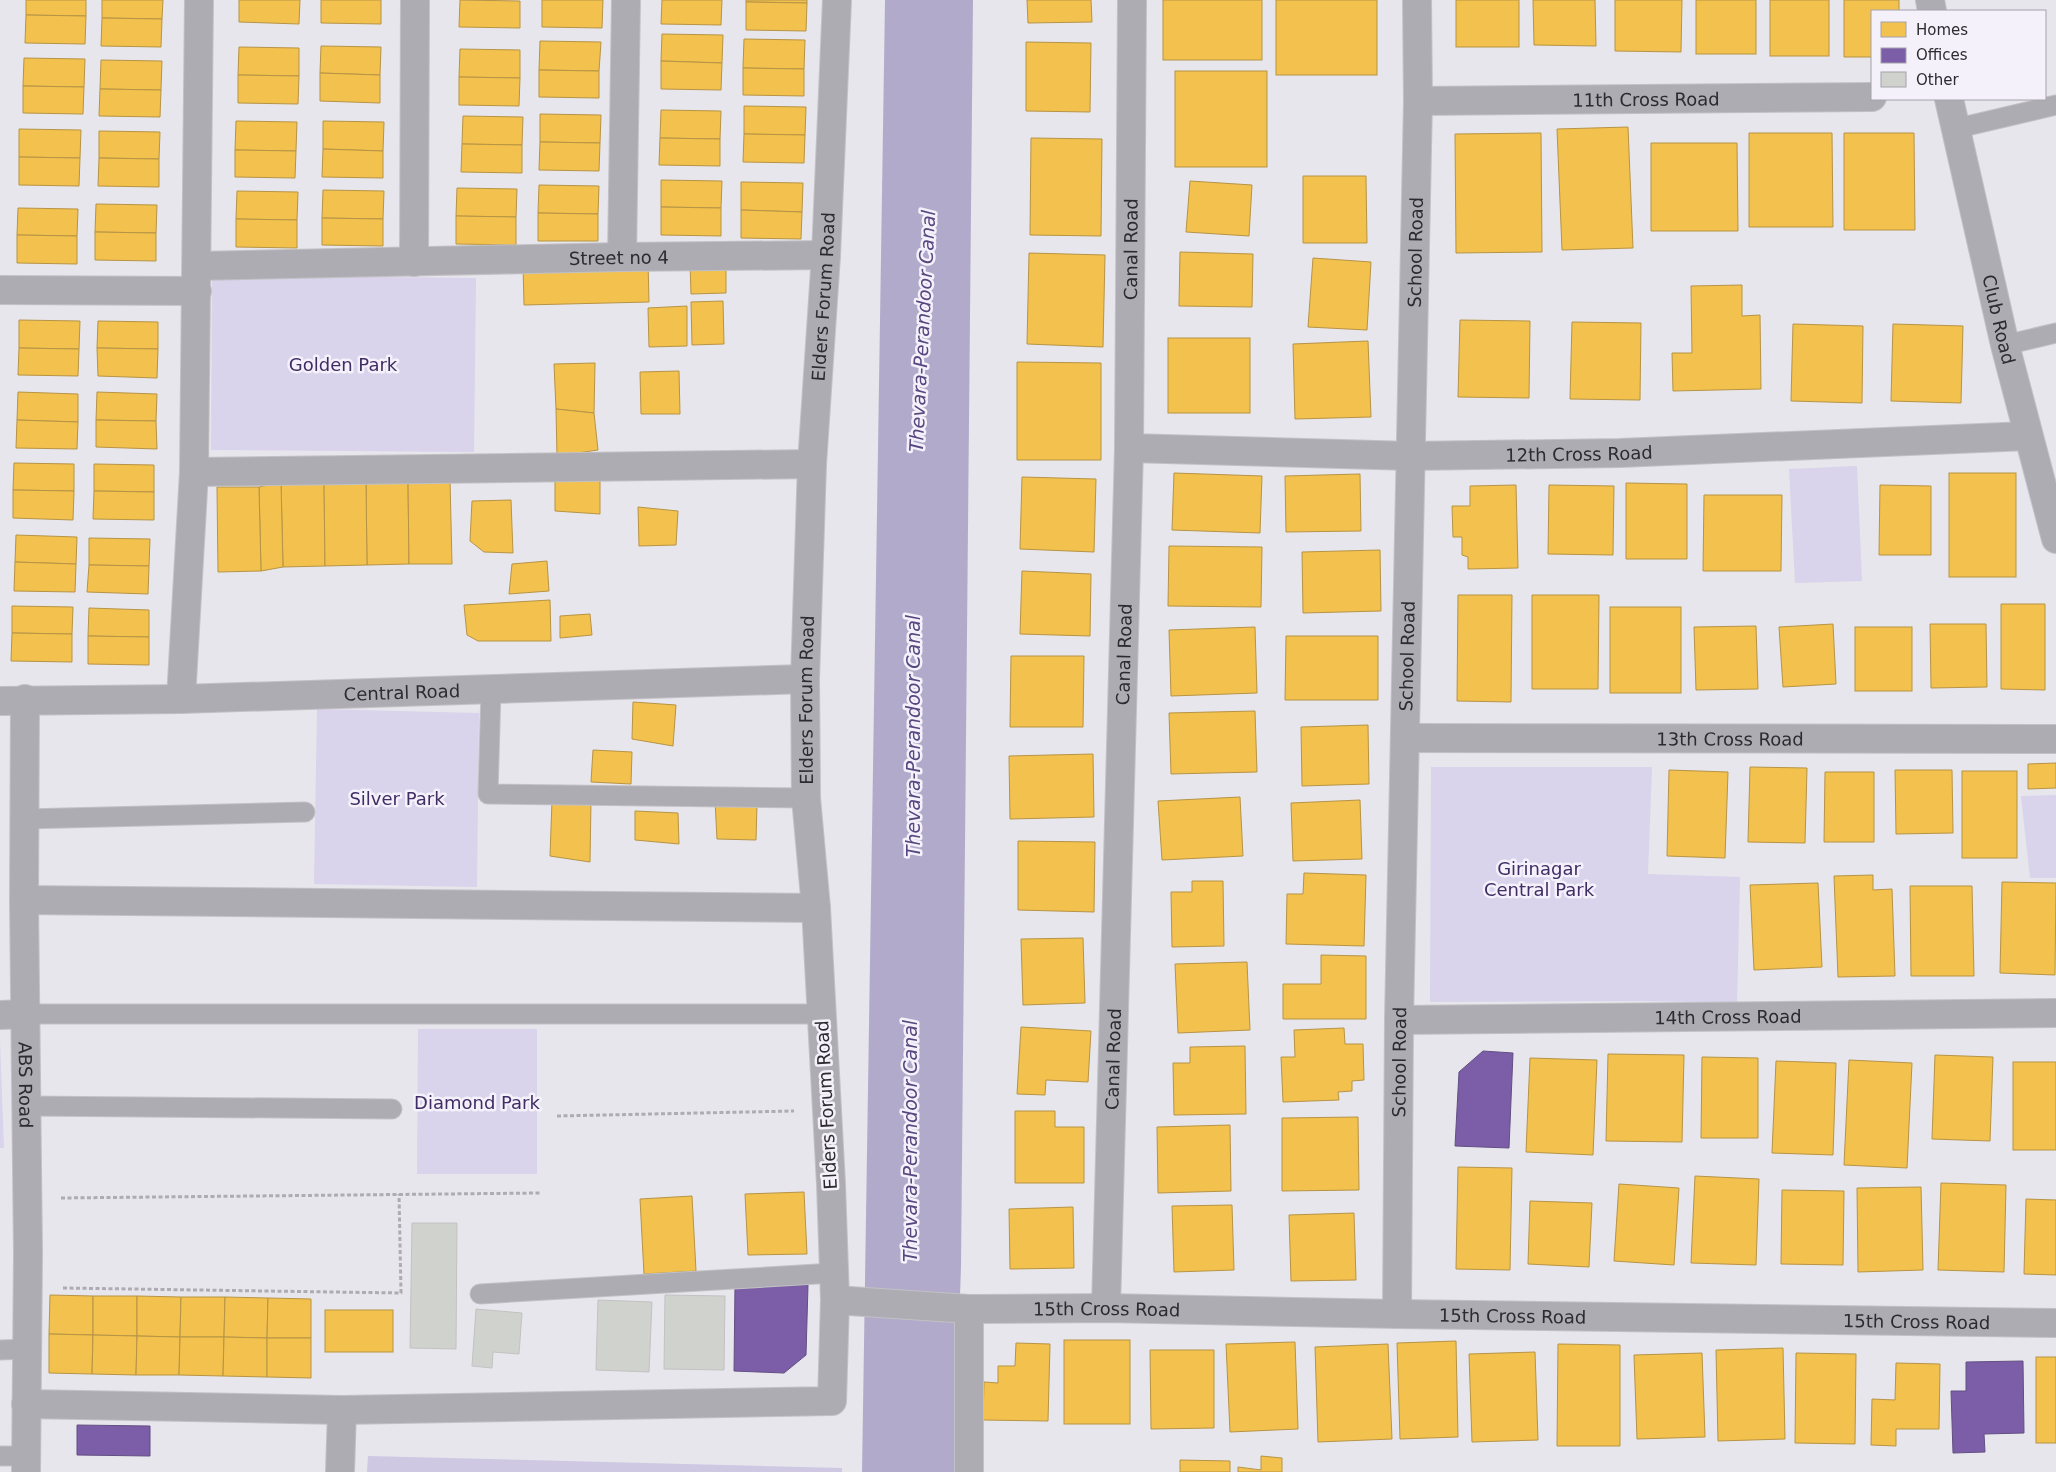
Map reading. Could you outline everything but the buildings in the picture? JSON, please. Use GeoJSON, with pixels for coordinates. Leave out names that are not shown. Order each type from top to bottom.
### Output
{"type":"FeatureCollection","features":[{"type":"Feature","properties":{"kind":"street"},"geometry":{"type":"LineString","coordinates":[[181,699],[194,472],[199,0]]}},
{"type":"Feature","properties":{"kind":"street"},"geometry":{"type":"LineString","coordinates":[[414,262],[415,0]]}},
{"type":"Feature","properties":{"kind":"street"},"geometry":{"type":"LineString","coordinates":[[622,256],[626,0]]}},
{"type":"Feature","properties":{"kind":"street","name":"Elders Forum Road"},"geometry":{"type":"LineString","coordinates":[[342,1410],[832,1402],[834,1286],[816,908],[806,798],[805,679],[812,464],[826,255],[836,0]]}},
{"type":"Feature","properties":{"kind":"street","name":"Canal Road"},"geometry":{"type":"LineString","coordinates":[[1106,1308],[1129,448],[1132,0]]}},
{"type":"Feature","properties":{"kind":"street","name":"School Road"},"geometry":{"type":"LineString","coordinates":[[1397,1314],[1399,1020],[1418,101],[1417,0]]}},
{"type":"Feature","properties":{"kind":"street","name":"11th Cross Road"},"geometry":{"type":"LineString","coordinates":[[1418,101],[1871,97]]}},
{"type":"Feature","properties":{"kind":"street","name":"Club Road"},"geometry":{"type":"LineString","coordinates":[[1949,100],[1954,130],[2005,345],[2056,539]]}},
{"type":"Feature","properties":{"kind":"street","name":"Street no 4"},"geometry":{"type":"LineString","coordinates":[[0,290],[414,262],[622,256],[826,255]]}},
{"type":"Feature","properties":{"kind":"street","name":"12th Cross Road"},"geometry":{"type":"LineString","coordinates":[[1129,448],[1411,456],[1620,453],[2028,436]]}},
{"type":"Feature","properties":{"kind":"street"},"geometry":{"type":"LineString","coordinates":[[194,472],[812,464]]}},
{"type":"Feature","properties":{"kind":"street","name":"Central Road"},"geometry":{"type":"LineString","coordinates":[[13,700],[181,699],[805,679]]}},
{"type":"Feature","properties":{"kind":"street","name":"ABS Road"},"geometry":{"type":"LineString","coordinates":[[13,700],[24,819],[24,900],[12,1014],[26,1106],[28,1198],[27,1288],[13,1349],[26,1404],[26,1464]]}},
{"type":"Feature","properties":{"kind":"street","name":"13th Cross Road"},"geometry":{"type":"LineString","coordinates":[[1405,738],[2056,739]]}},
{"type":"Feature","properties":{"kind":"street"},"geometry":{"type":"LineString","coordinates":[[24,900],[816,908]]}},
{"type":"Feature","properties":{"kind":"street","name":"14th Cross Road"},"geometry":{"type":"LineString","coordinates":[[1399,1020],[2056,1013]]}},
{"type":"Feature","properties":{"kind":"street","name":"15th Cross Road"},"geometry":{"type":"LineString","coordinates":[[834,1286],[969,1309],[1106,1308],[2056,1323]]}},
{"type":"Feature","properties":{"kind":"street"},"geometry":{"type":"LineString","coordinates":[[969,1309],[969,1472]]}},
{"type":"Feature","properties":{"kind":"street"},"geometry":{"type":"LineString","coordinates":[[26,1404],[342,1410],[340,1472]]}},
{"type":"Feature","properties":{"kind":"lane"},"geometry":{"type":"LineString","coordinates":[[1954,130],[2056,105]]}},
{"type":"Feature","properties":{"kind":"lane"},"geometry":{"type":"LineString","coordinates":[[2005,345],[2056,332]]}},
{"type":"Feature","properties":{"kind":"lane"},"geometry":{"type":"LineString","coordinates":[[491,690],[488,794],[806,798]]}},
{"type":"Feature","properties":{"kind":"lane"},"geometry":{"type":"LineString","coordinates":[[24,819],[305,812]]}},
{"type":"Feature","properties":{"kind":"lane"},"geometry":{"type":"LineString","coordinates":[[12,1014],[822,1014]]}},
{"type":"Feature","properties":{"kind":"lane"},"geometry":{"type":"LineString","coordinates":[[26,1106],[392,1109]]}},
{"type":"Feature","properties":{"kind":"lane"},"geometry":{"type":"LineString","coordinates":[[480,1294],[834,1286]]}},
{"type":"Feature","properties":{"kind":"lane"},"geometry":{"type":"LineString","coordinates":[[0,1456],[26,1464]]}},
{"type":"Feature","properties":{"kind":"path"},"geometry":{"type":"LineString","coordinates":[[557,1116],[826,1110]]}},
{"type":"Feature","properties":{"kind":"path"},"geometry":{"type":"LineString","coordinates":[[28,1198],[540,1193]]}},
{"type":"Feature","properties":{"kind":"path"},"geometry":{"type":"LineString","coordinates":[[27,1288],[401,1293],[399,1194]]}},
{"type":"Feature","properties":{"kind":"green space","name":"Golden Park"},"geometry":{"type":"Polygon","coordinates":[[[212,275],[476,278],[474,452],[211,450],[212,275]]]}},
{"type":"Feature","properties":{"kind":"green space"},"geometry":{"type":"Polygon","coordinates":[[[1857,466],[1862,581],[1795,583],[1789,469],[1857,466]]]}},
{"type":"Feature","properties":{"kind":"green space","name":"Silver Park"},"geometry":{"type":"Polygon","coordinates":[[[317,709],[479,713],[477,887],[314,884],[317,709]]]}},
{"type":"Feature","properties":{"kind":"green space","name":"Girinagar Central Park"},"geometry":{"type":"Polygon","coordinates":[[[1431,767],[1652,767],[1648,874],[1740,877],[1737,1003],[1644,1001],[1430,1002],[1431,767]]]}},
{"type":"Feature","properties":{"kind":"green space"},"geometry":{"type":"Polygon","coordinates":[[[2056,795],[2056,878],[2030,878],[2021,796],[2056,795]]]}},
{"type":"Feature","properties":{"kind":"green space","name":"Diamond Park"},"geometry":{"type":"Polygon","coordinates":[[[418,1029],[537,1029],[537,1174],[417,1174],[418,1029]]]}},
{"type":"Feature","properties":{"kind":"green space"},"geometry":{"type":"Polygon","coordinates":[[[0,1041],[4,1148],[0,1148],[0,1041]]]}},
{"type":"Feature","properties":{"kind":"shaded area"},"geometry":{"type":"Polygon","coordinates":[[[368,1456],[842,1468],[842,1472],[367,1472],[368,1456]]]}},
{"type":"Feature","properties":{"kind":"water","name":"Thevara-Perandoor Canal"},"geometry":{"type":"Polygon","coordinates":[[[885,0],[973,0],[961,1266],[954,1472],[862,1472],[885,0]]]}}]}
